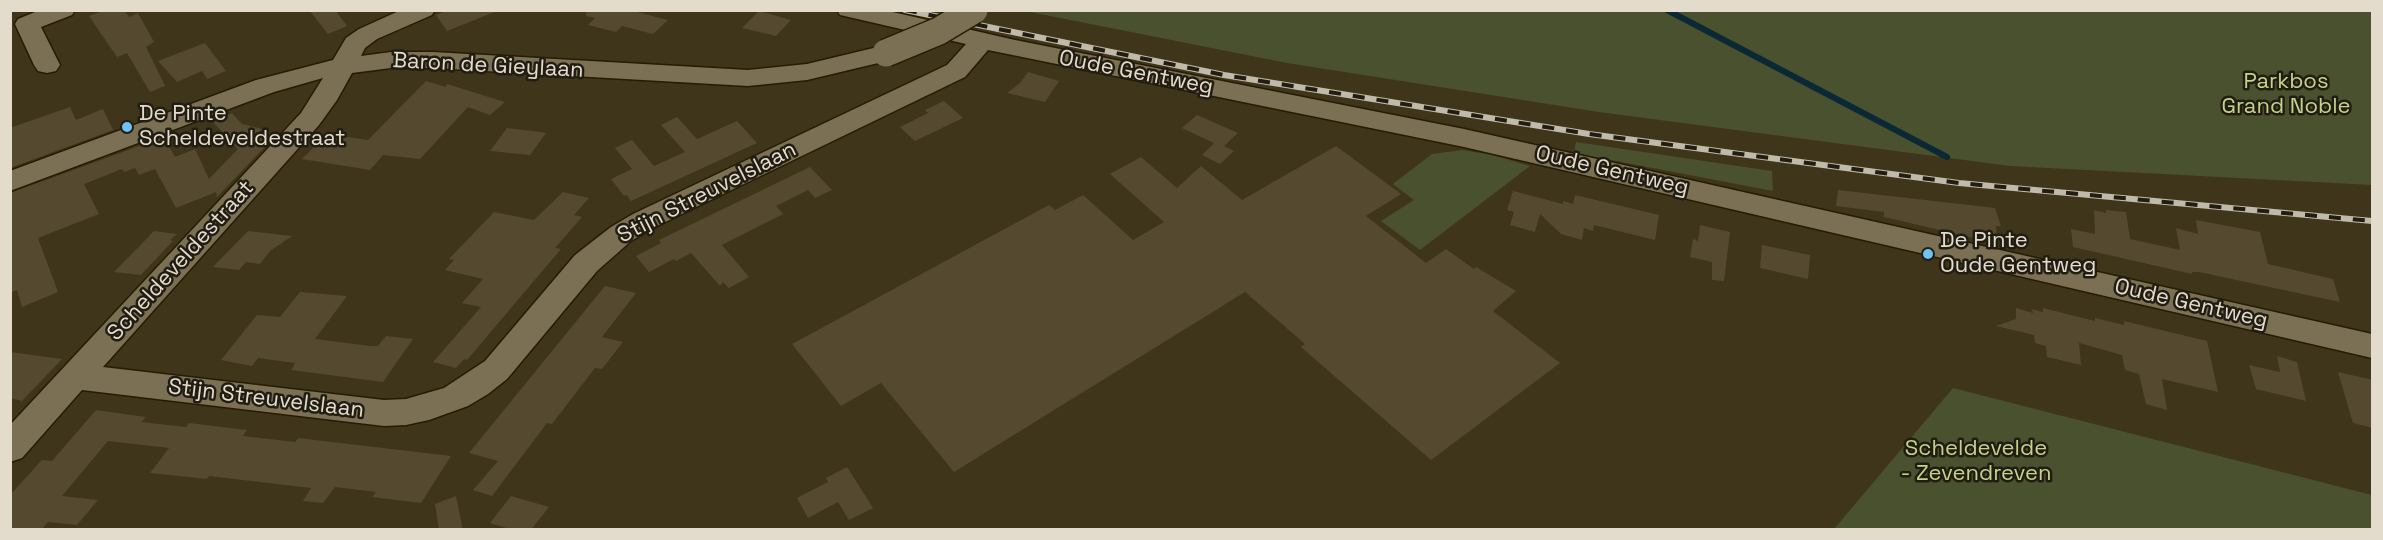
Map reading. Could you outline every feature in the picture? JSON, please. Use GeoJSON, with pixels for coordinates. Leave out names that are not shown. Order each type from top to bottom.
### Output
{"type":"FeatureCollection","features":[{"type":"Feature","properties":{"kind":"street"},"geometry":{"type":"LineString","coordinates":[[47,65],[25,17],[63,10]]}},
{"type":"Feature","properties":{"kind":"street"},"geometry":{"type":"LineString","coordinates":[[342,66],[355,43],[368,33],[423,10]]}},
{"type":"Feature","properties":{"kind":"street","name":"Oude Gentweg"},"geometry":{"type":"LineString","coordinates":[[849,10],[982,41],[1464,138],[2373,346]]}},
{"type":"Feature","properties":{"kind":"street","name":"Baron de Gieylaan"},"geometry":{"type":"LineString","coordinates":[[10,183],[265,86],[342,66],[391,60],[433,60],[748,78],[817,70],[886,53],[939,31],[974,10]]}},
{"type":"Feature","properties":{"kind":"street","name":"Stijn Streuvelslaan"},"geometry":{"type":"LineString","coordinates":[[75,377],[384,413],[406,412],[429,407],[456,397],[477,385],[496,370],[586,263],[621,234],[956,71],[982,41]]}},
{"type":"Feature","properties":{"kind":"street","name":"Scheldeveldestraat"},"geometry":{"type":"LineString","coordinates":[[10,448],[310,119],[324,100],[342,66]]}},
{"type":"Feature","properties":{"kind":"green space","name":"Parkbos Grand Noble"},"geometry":{"type":"Polygon","coordinates":[[[1025,11],[2372,11],[2372,185],[2010,166],[1599,112],[1287,63],[1025,11]]]}},
{"type":"Feature","properties":{"kind":"green space"},"geometry":{"type":"Polygon","coordinates":[[[1576,142],[1772,171],[1773,191],[1574,153],[1576,142]]]}},
{"type":"Feature","properties":{"kind":"green space"},"geometry":{"type":"Polygon","coordinates":[[[1462,150],[1493,155],[1530,166],[1420,250],[1381,221],[1414,200],[1393,184],[1432,154],[1462,150]]]}},
{"type":"Feature","properties":{"kind":"green space","name":"Scheldevelde - Zevendreven"},"geometry":{"type":"Polygon","coordinates":[[[1953,388],[2372,495],[2372,529],[1834,529],[1953,388]]]}},
{"type":"Feature","properties":{"kind":"building"},"geometry":{"type":"Polygon","coordinates":[[[105,10],[124,10],[129,17],[138,13],[154,42],[146,47],[165,86],[150,92],[127,53],[117,57],[89,16],[105,10]]]}},
{"type":"Feature","properties":{"kind":"building"},"geometry":{"type":"Polygon","coordinates":[[[309,10],[335,10],[347,26],[328,34],[309,10]]]}},
{"type":"Feature","properties":{"kind":"building"},"geometry":{"type":"Polygon","coordinates":[[[448,10],[497,11],[447,31],[436,15],[448,10]]]}},
{"type":"Feature","properties":{"kind":"building"},"geometry":{"type":"Polygon","coordinates":[[[587,10],[639,10],[637,12],[668,20],[653,34],[622,26],[616,32],[588,25],[595,18],[586,16],[587,10]]]}},
{"type":"Feature","properties":{"kind":"building"},"geometry":{"type":"Polygon","coordinates":[[[759,11],[791,20],[776,36],[742,28],[759,11]]]}},
{"type":"Feature","properties":{"kind":"building"},"geometry":{"type":"Polygon","coordinates":[[[205,43],[226,71],[207,79],[202,71],[177,82],[158,61],[205,43]]]}},
{"type":"Feature","properties":{"kind":"building"},"geometry":{"type":"Polygon","coordinates":[[[1028,72],[1059,81],[1045,102],[1007,93],[1020,83],[1028,72]]]}},
{"type":"Feature","properties":{"kind":"building"},"geometry":{"type":"Polygon","coordinates":[[[426,81],[446,87],[447,84],[505,102],[490,115],[468,107],[420,159],[383,155],[370,170],[302,159],[327,134],[368,140],[426,81]]]}},
{"type":"Feature","properties":{"kind":"building"},"geometry":{"type":"Polygon","coordinates":[[[944,101],[963,118],[915,141],[900,127],[928,113],[925,110],[944,101]]]}},
{"type":"Feature","properties":{"kind":"building"},"geometry":{"type":"Polygon","coordinates":[[[70,107],[76,120],[103,109],[113,130],[10,168],[10,128],[70,107]]]}},
{"type":"Feature","properties":{"kind":"building"},"geometry":{"type":"Polygon","coordinates":[[[232,113],[242,124],[262,129],[259,132],[277,134],[217,197],[216,192],[176,208],[155,169],[139,175],[135,168],[124,172],[122,169],[84,184],[99,214],[38,238],[58,292],[22,307],[17,290],[10,293],[10,193],[164,137],[175,157],[195,149],[209,179],[238,149],[213,122],[232,113]]]}},
{"type":"Feature","properties":{"kind":"building"},"geometry":{"type":"Polygon","coordinates":[[[1197,115],[1238,133],[1224,146],[1234,151],[1220,164],[1202,155],[1214,143],[1182,128],[1197,115]]]}},
{"type":"Feature","properties":{"kind":"building"},"geometry":{"type":"Polygon","coordinates":[[[677,117],[697,139],[737,121],[757,143],[631,201],[627,195],[624,196],[611,179],[632,169],[615,148],[632,140],[654,166],[685,152],[661,125],[677,117]]]}},
{"type":"Feature","properties":{"kind":"building"},"geometry":{"type":"Polygon","coordinates":[[[507,128],[546,133],[530,155],[490,151],[507,128]]]}},
{"type":"Feature","properties":{"kind":"building"},"geometry":{"type":"Polygon","coordinates":[[[1336,146],[1401,194],[1366,216],[1426,263],[1446,249],[1474,269],[1476,267],[1516,291],[1493,311],[1560,363],[1431,460],[1301,347],[1305,344],[1245,292],[954,472],[881,383],[841,406],[792,344],[1049,205],[1055,210],[1083,195],[1133,240],[1164,222],[1110,174],[1141,157],[1177,188],[1201,166],[1242,200],[1336,146]]]}},
{"type":"Feature","properties":{"kind":"building"},"geometry":{"type":"Polygon","coordinates":[[[810,167],[832,190],[815,198],[808,190],[776,206],[783,214],[722,245],[749,277],[729,288],[723,282],[720,286],[691,253],[649,272],[636,256],[661,243],[659,240],[810,167]]]}},
{"type":"Feature","properties":{"kind":"building"},"geometry":{"type":"Polygon","coordinates":[[[1838,190],[1995,208],[2001,226],[1996,226],[1997,241],[1986,238],[1987,241],[1884,217],[1884,212],[1836,206],[1838,190]]]}},
{"type":"Feature","properties":{"kind":"building"},"geometry":{"type":"Polygon","coordinates":[[[1513,191],[1563,204],[1563,201],[1573,204],[1575,195],[1659,215],[1655,240],[1594,225],[1593,231],[1584,228],[1582,240],[1561,234],[1540,214],[1535,232],[1510,225],[1514,212],[1507,210],[1513,191]]]}},
{"type":"Feature","properties":{"kind":"building"},"geometry":{"type":"Polygon","coordinates":[[[563,192],[589,198],[574,215],[582,217],[555,248],[561,249],[467,360],[464,359],[456,368],[433,362],[481,307],[462,303],[483,279],[445,270],[454,260],[449,259],[494,212],[534,220],[563,192]]]}},
{"type":"Feature","properties":{"kind":"building"},"geometry":{"type":"Polygon","coordinates":[[[2094,210],[2106,213],[2106,210],[2126,212],[2130,239],[2180,250],[2176,228],[2198,234],[2196,220],[2260,232],[2268,264],[2333,279],[2340,302],[2199,272],[2192,272],[2192,274],[2073,247],[2071,229],[2095,234],[2094,210]]]}},
{"type":"Feature","properties":{"kind":"building"},"geometry":{"type":"Polygon","coordinates":[[[1700,225],[1730,232],[1724,281],[1712,280],[1712,262],[1690,257],[1693,239],[1698,241],[1700,225]]]}},
{"type":"Feature","properties":{"kind":"building"},"geometry":{"type":"Polygon","coordinates":[[[154,231],[177,234],[141,275],[114,272],[154,231]]]}},
{"type":"Feature","properties":{"kind":"building"},"geometry":{"type":"Polygon","coordinates":[[[248,231],[292,236],[270,251],[260,264],[246,262],[239,270],[213,267],[248,231]]]}},
{"type":"Feature","properties":{"kind":"building"},"geometry":{"type":"Polygon","coordinates":[[[1762,245],[1810,255],[1808,279],[1760,268],[1762,245]]]}},
{"type":"Feature","properties":{"kind":"building"},"geometry":{"type":"Polygon","coordinates":[[[605,286],[636,293],[602,337],[623,342],[602,369],[595,368],[552,424],[547,423],[492,496],[473,490],[498,461],[469,453],[605,286]]]}},
{"type":"Feature","properties":{"kind":"building"},"geometry":{"type":"Polygon","coordinates":[[[300,292],[347,296],[315,339],[378,346],[386,336],[413,339],[383,382],[291,370],[295,363],[258,358],[252,366],[221,360],[257,315],[280,317],[300,292]]]}},
{"type":"Feature","properties":{"kind":"building"},"geometry":{"type":"Polygon","coordinates":[[[2016,308],[2033,313],[2032,309],[2043,312],[2043,308],[2095,321],[2095,318],[2124,325],[2124,321],[2207,341],[2218,392],[2162,379],[2167,410],[2146,404],[2139,374],[2125,370],[2122,355],[2079,343],[2081,365],[2047,357],[2046,346],[2035,343],[2034,335],[1996,326],[2016,319],[2016,308]]]}},
{"type":"Feature","properties":{"kind":"building"},"geometry":{"type":"Polygon","coordinates":[[[10,352],[62,359],[22,401],[10,398],[10,352]]]}},
{"type":"Feature","properties":{"kind":"building"},"geometry":{"type":"Polygon","coordinates":[[[2277,356],[2297,362],[2306,401],[2256,389],[2249,365],[2280,372],[2277,356]]]}},
{"type":"Feature","properties":{"kind":"building"},"geometry":{"type":"Polygon","coordinates":[[[2338,372],[2373,380],[2373,428],[2353,423],[2338,372]]]}},
{"type":"Feature","properties":{"kind":"building"},"geometry":{"type":"Polygon","coordinates":[[[96,410],[146,417],[141,422],[186,427],[189,423],[247,430],[243,436],[295,442],[298,438],[451,456],[421,503],[372,497],[376,492],[335,487],[323,503],[303,501],[311,488],[209,476],[207,479],[150,473],[169,448],[108,441],[62,496],[98,500],[77,525],[48,522],[41,530],[10,530],[10,495],[42,460],[52,461],[96,410]]]}},
{"type":"Feature","properties":{"kind":"building"},"geometry":{"type":"Polygon","coordinates":[[[847,467],[873,508],[849,520],[838,502],[808,518],[797,498],[828,482],[826,478],[847,467]]]}},
{"type":"Feature","properties":{"kind":"building"},"geometry":{"type":"Polygon","coordinates":[[[456,496],[463,530],[439,530],[435,504],[456,496]]]}},
{"type":"Feature","properties":{"kind":"building"},"geometry":{"type":"Polygon","coordinates":[[[511,496],[549,507],[531,530],[513,530],[490,523],[511,496]]]}},
{"type":"Feature","properties":{"kind":"waterway"},"geometry":{"type":"LineString","coordinates":[[1667,10],[1947,157]]}},
{"type":"Feature","properties":{"kind":"railway"},"geometry":{"type":"LineString","coordinates":[[905,10],[1224,75],[1589,134],[1959,183],[2372,221]]}},
{"type":"Feature","properties":{"kind":"place","name":"De Pinte Scheldeveldestraat"},"geometry":{"type":"Point","coordinates":[127,127]}},
{"type":"Feature","properties":{"kind":"place","name":"De Pinte Oude Gentweg"},"geometry":{"type":"Point","coordinates":[1928,254]}}]}
